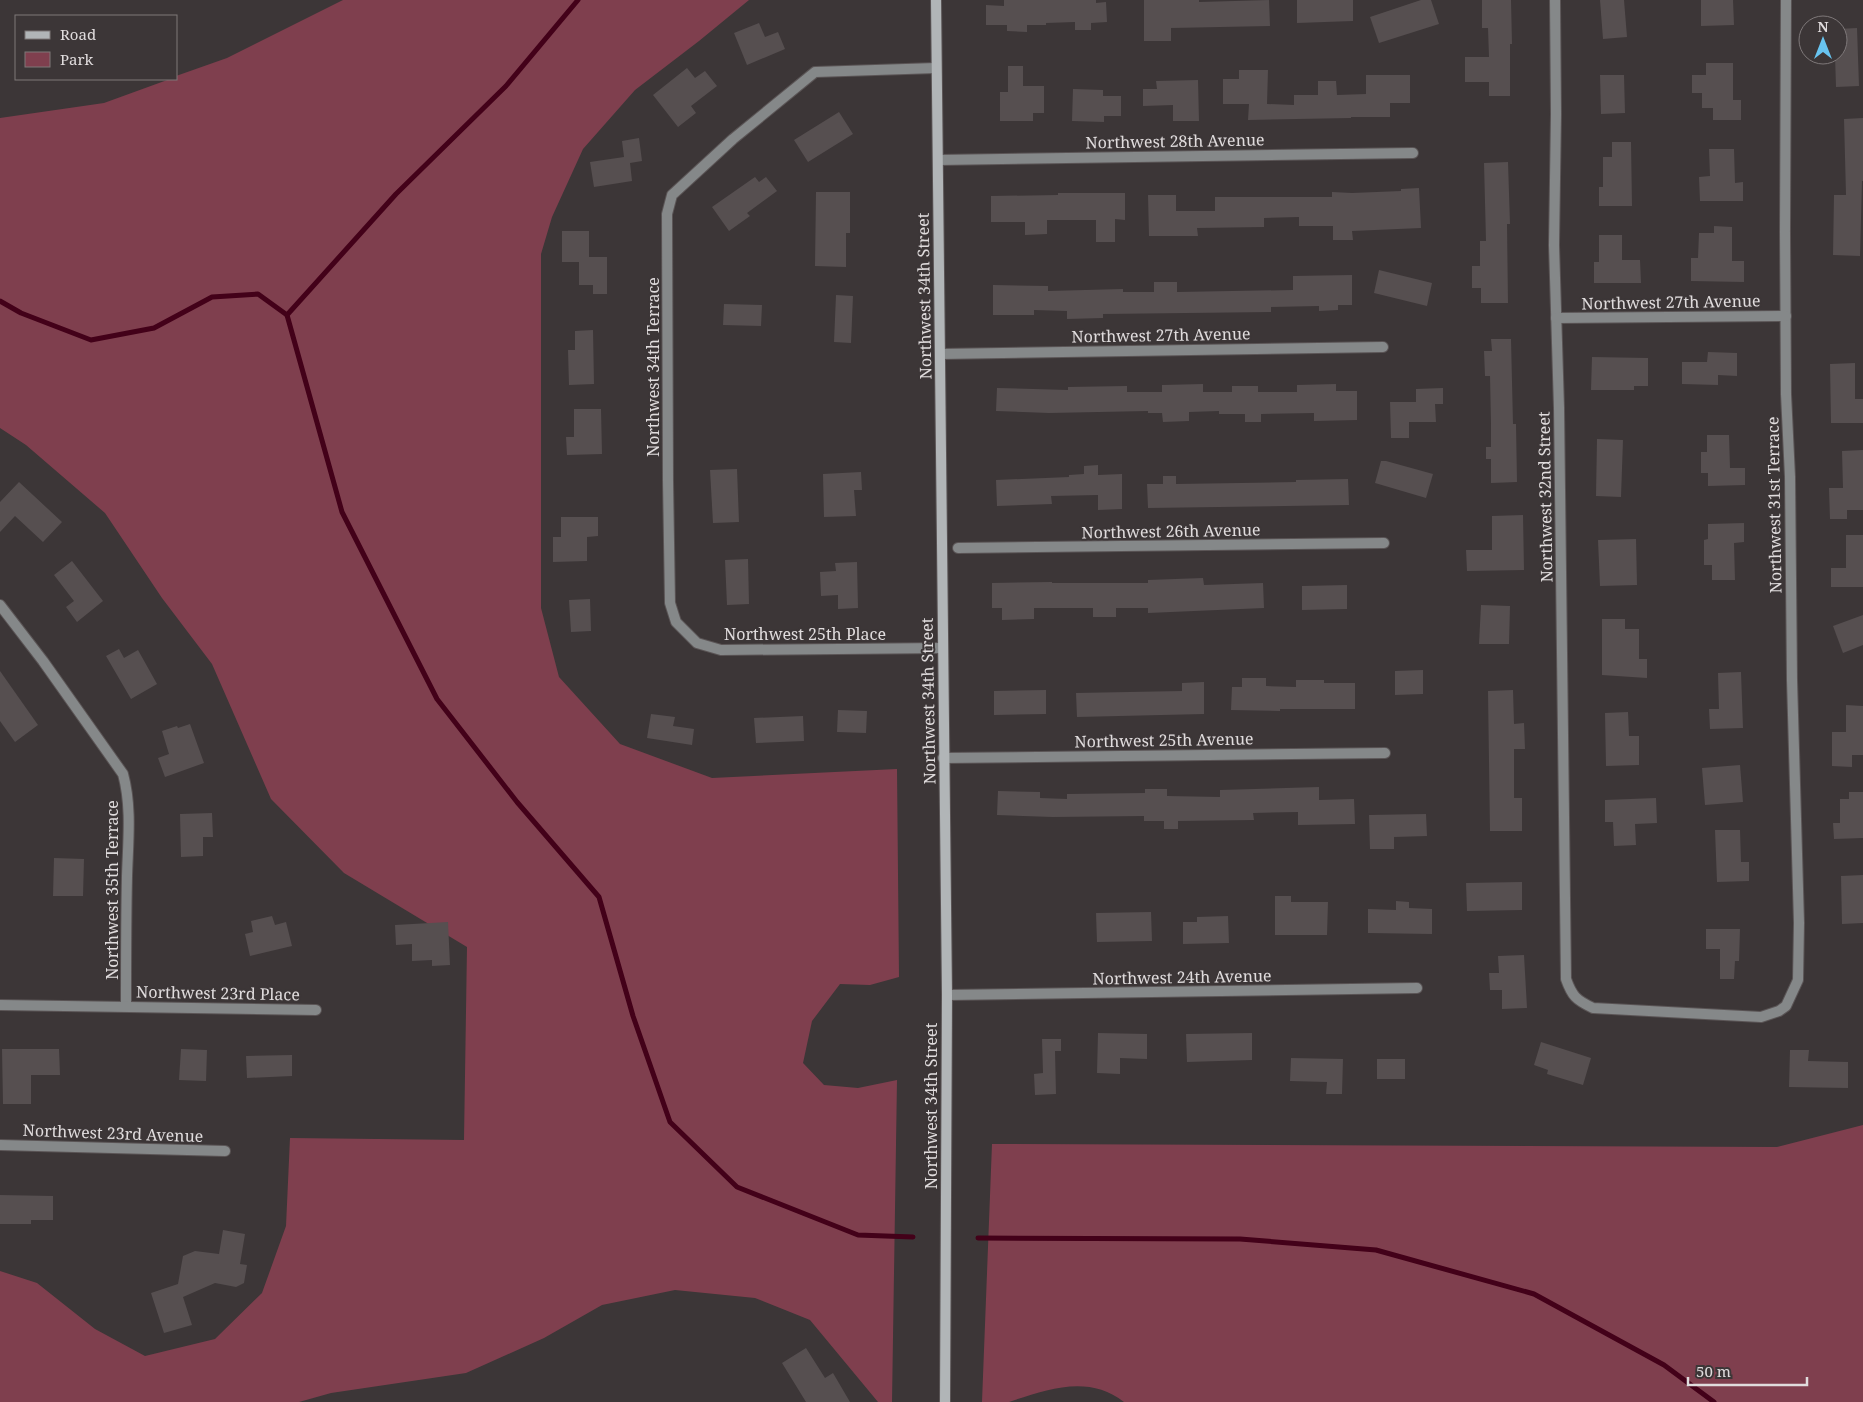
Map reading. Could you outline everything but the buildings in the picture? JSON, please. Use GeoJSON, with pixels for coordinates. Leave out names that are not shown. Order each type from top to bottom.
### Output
{"type":"FeatureCollection","features":[{"type":"Feature","properties":{"kind":"main road","name":"Northwest 34th Street"},"geometry":{"type":"LineString","coordinates":[[936,0],[947,995],[945,1402]]}},
{"type":"Feature","properties":{"kind":"street","name":"Northwest 32nd Street"},"geometry":{"type":"LineString","coordinates":[[1555,0],[1554,245],[1559,408],[1566,979],[1571,993]]}},
{"type":"Feature","properties":{"kind":"street","name":"Northwest 31st Terrace"},"geometry":{"type":"LineString","coordinates":[[1571,993],[1578,1001],[1593,1008],[1761,1017],[1779,1011],[1786,1006],[1798,980],[1799,923],[1792,680],[1790,477],[1786,394],[1786,0]]}},
{"type":"Feature","properties":{"kind":"street","name":"Northwest 34th Terrace"},"geometry":{"type":"LineString","coordinates":[[676,622],[670,602],[668,481],[667,214],[672,194],[733,139],[815,72],[936,68]]}},
{"type":"Feature","properties":{"kind":"street","name":"Northwest 28th Avenue"},"geometry":{"type":"LineString","coordinates":[[938,160],[1413,153]]}},
{"type":"Feature","properties":{"kind":"street","name":"Northwest 27th Avenue"},"geometry":{"type":"LineString","coordinates":[[1556,318],[1786,316]]}},
{"type":"Feature","properties":{"kind":"street","name":"Northwest 27th Avenue"},"geometry":{"type":"LineString","coordinates":[[940,354],[1383,347]]}},
{"type":"Feature","properties":{"kind":"street","name":"Northwest 26th Avenue"},"geometry":{"type":"LineString","coordinates":[[958,548],[1384,543]]}},
{"type":"Feature","properties":{"kind":"street","name":"Northwest 35th Terrace"},"geometry":{"type":"LineString","coordinates":[[0,605],[43,661],[123,774],[127,788],[130,833],[127,876],[126,1006]]}},
{"type":"Feature","properties":{"kind":"street","name":"Northwest 25th Place"},"geometry":{"type":"LineString","coordinates":[[676,622],[697,643],[721,650],[943,648]]}},
{"type":"Feature","properties":{"kind":"street","name":"Northwest 25th Avenue"},"geometry":{"type":"LineString","coordinates":[[944,758],[1386,753]]}},
{"type":"Feature","properties":{"kind":"street","name":"Northwest 24th Avenue"},"geometry":{"type":"LineString","coordinates":[[947,995],[1417,988]]}},
{"type":"Feature","properties":{"kind":"street","name":"Northwest 23rd Place"},"geometry":{"type":"LineString","coordinates":[[0,1005],[316,1010]]}},
{"type":"Feature","properties":{"kind":"street","name":"Northwest 23rd Avenue"},"geometry":{"type":"LineString","coordinates":[[0,1145],[225,1151]]}},
{"type":"Feature","properties":{"kind":"green space"},"geometry":{"type":"Polygon","coordinates":[[[343,0],[749,0],[635,90],[583,149],[552,217],[541,254],[541,608],[559,677],[620,744],[712,778],[897,769],[899,977],[870,985],[840,984],[812,1021],[803,1063],[824,1085],[858,1088],[897,1080],[892,1402],[878,1402],[810,1320],[755,1298],[675,1290],[602,1305],[544,1338],[466,1373],[331,1393],[299,1402],[0,1402],[0,1271],[37,1283],[95,1329],[145,1356],[215,1339],[262,1293],[286,1226],[290,1138],[464,1140],[467,947],[344,873],[271,799],[212,664],[162,598],[105,513],[26,445],[0,428],[0,118],[104,103],[167,80],[178,80],[178,75],[227,58],[343,0]]]}},
{"type":"Feature","properties":{"kind":"green space"},"geometry":{"type":"Polygon","coordinates":[[[1863,1125],[1863,1402],[1124,1402],[1111,1393],[1097,1388],[1082,1386],[1053,1389],[1009,1402],[982,1402],[992,1144],[1777,1147],[1863,1125]]]}},
{"type":"Feature","properties":{"kind":"waterway"},"geometry":{"type":"LineString","coordinates":[[578,0],[506,86],[396,194],[287,315],[342,512],[437,699],[517,802],[599,897],[633,1016],[670,1122],[737,1187],[858,1235],[913,1237]]}},
{"type":"Feature","properties":{"kind":"waterway"},"geometry":{"type":"LineString","coordinates":[[0,301],[21,313],[91,340],[154,328],[212,297],[258,294],[287,315]]}},
{"type":"Feature","properties":{"kind":"waterway"},"geometry":{"type":"LineString","coordinates":[[978,1238],[1240,1239],[1376,1250],[1534,1294],[1664,1365],[1714,1402]]}}]}
